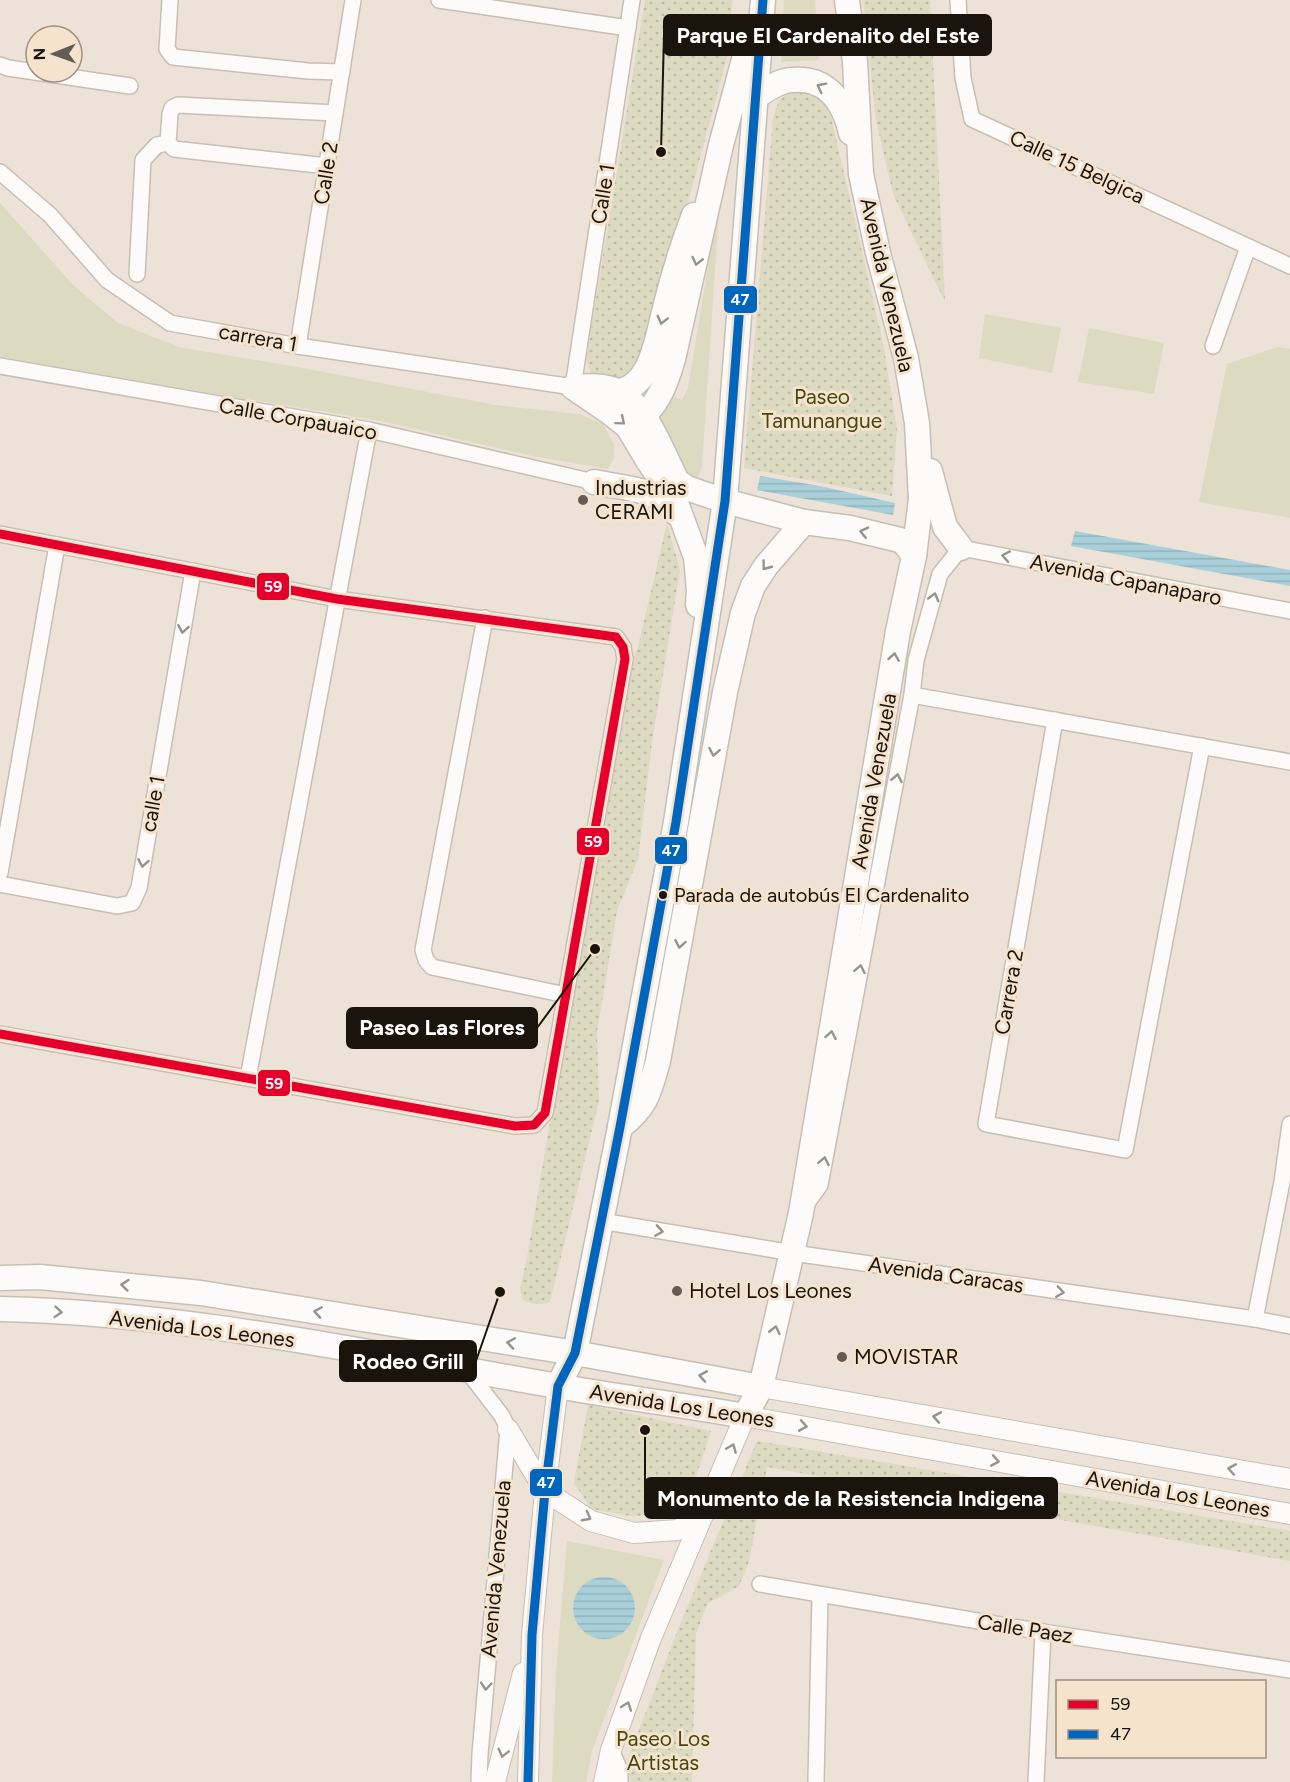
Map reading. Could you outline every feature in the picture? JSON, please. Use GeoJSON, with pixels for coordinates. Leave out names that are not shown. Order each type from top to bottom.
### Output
{"type":"FeatureCollection","features":[{"type":"Feature","properties":{"kind":"main road"},"geometry":{"type":"LineString","coordinates":[[644,415],[651,408],[664,385],[674,359],[721,145],[759,0]]}},
{"type":"Feature","properties":{"kind":"main road","name":"Avenida Venezuela"},"geometry":{"type":"LineString","coordinates":[[558,1386],[575,1353],[620,1128],[676,822],[725,501],[763,0]]}},
{"type":"Feature","properties":{"kind":"main road","name":"Avenida Venezuela"},"geometry":{"type":"LineString","coordinates":[[745,1416],[761,1387],[801,1213],[898,631],[914,556],[921,499],[917,423],[906,358],[878,253],[861,174],[855,62],[847,0]]}},
{"type":"Feature","properties":{"kind":"main road"},"geometry":{"type":"LineString","coordinates":[[730,114],[783,82],[806,80],[824,86],[835,96],[846,112],[861,174]]}},
{"type":"Feature","properties":{"kind":"main road"},"geometry":{"type":"LineString","coordinates":[[573,387],[589,386],[618,392],[628,389],[646,370],[654,352],[684,241],[721,145]]}},
{"type":"Feature","properties":{"kind":"main road"},"geometry":{"type":"LineString","coordinates":[[573,387],[628,427],[675,500],[696,557],[699,590],[681,730],[676,822]]}},
{"type":"Feature","properties":{"kind":"main road"},"geometry":{"type":"LineString","coordinates":[[618,392],[644,415],[677,481],[687,488],[725,501],[804,522],[849,528],[900,540],[914,556]]}},
{"type":"Feature","properties":{"kind":"main road"},"geometry":{"type":"LineString","coordinates":[[917,423],[945,526],[961,548]]}},
{"type":"Feature","properties":{"kind":"main road"},"geometry":{"type":"LineString","coordinates":[[594,482],[649,493],[670,504],[684,523]]}},
{"type":"Feature","properties":{"kind":"main road"},"geometry":{"type":"LineString","coordinates":[[620,1128],[634,1117],[649,1095],[658,1061],[725,692],[743,613],[753,586],[766,566],[804,522]]}},
{"type":"Feature","properties":{"kind":"main road","name":"Avenida Los Leones"},"geometry":{"type":"LineString","coordinates":[[0,1278],[40,1277],[201,1293],[575,1353],[761,1387]]}},
{"type":"Feature","properties":{"kind":"main road","name":"Avenida Los Leones"},"geometry":{"type":"LineString","coordinates":[[0,1309],[41,1310],[222,1327],[745,1416]]}},
{"type":"Feature","properties":{"kind":"street"},"geometry":{"type":"LineString","coordinates":[[170,0],[167,49],[172,57],[308,71],[342,72]]}},
{"type":"Feature","properties":{"kind":"street","name":"Calle 2"},"geometry":{"type":"LineString","coordinates":[[298,346],[353,0]]}},
{"type":"Feature","properties":{"kind":"street"},"geometry":{"type":"LineString","coordinates":[[439,0],[628,28]]}},
{"type":"Feature","properties":{"kind":"street","name":"Calle 1"},"geometry":{"type":"LineString","coordinates":[[573,387],[632,0]]}},
{"type":"Feature","properties":{"kind":"street","name":"Calle 15 Belgica"},"geometry":{"type":"LineString","coordinates":[[958,0],[963,78],[972,119],[1290,266]]}},
{"type":"Feature","properties":{"kind":"street"},"geometry":{"type":"LineString","coordinates":[[0,65],[130,86]]}},
{"type":"Feature","properties":{"kind":"street"},"geometry":{"type":"LineString","coordinates":[[327,166],[174,149],[168,143],[170,114],[172,108],[177,105],[335,113]]}},
{"type":"Feature","properties":{"kind":"street"},"geometry":{"type":"LineString","coordinates":[[137,274],[143,160],[157,145],[168,143]]}},
{"type":"Feature","properties":{"kind":"street","name":"carrera 1"},"geometry":{"type":"LineString","coordinates":[[0,172],[50,215],[107,280],[170,323],[298,346],[573,387]]}},
{"type":"Feature","properties":{"kind":"street"},"geometry":{"type":"LineString","coordinates":[[1213,346],[1248,247]]}},
{"type":"Feature","properties":{"kind":"street","name":"Calle Corpauaico"},"geometry":{"type":"LineString","coordinates":[[0,366],[369,430],[594,482]]}},
{"type":"Feature","properties":{"kind":"street"},"geometry":{"type":"LineString","coordinates":[[248,1078],[369,430]]}},
{"type":"Feature","properties":{"kind":"street"},"geometry":{"type":"LineString","coordinates":[[0,534],[337,599],[616,637],[623,647],[625,659],[545,1113],[534,1125],[515,1126],[0,1034]]}},
{"type":"Feature","properties":{"kind":"street"},"geometry":{"type":"LineString","coordinates":[[0,873],[57,545]]}},
{"type":"Feature","properties":{"kind":"street"},"geometry":{"type":"LineString","coordinates":[[801,1213],[820,1185],[912,695],[916,660],[940,574],[961,548]]}},
{"type":"Feature","properties":{"kind":"street","name":"Avenida Capanaparo"},"geometry":{"type":"LineString","coordinates":[[961,548],[1290,611]]}},
{"type":"Feature","properties":{"kind":"street","name":"calle 1"},"geometry":{"type":"LineString","coordinates":[[0,884],[117,906],[132,903],[139,888],[193,571]]}},
{"type":"Feature","properties":{"kind":"street"},"geometry":{"type":"LineString","coordinates":[[485,618],[423,950],[426,960],[432,967],[566,995]]}},
{"type":"Feature","properties":{"kind":"street"},"geometry":{"type":"LineString","coordinates":[[912,695],[1290,762]]}},
{"type":"Feature","properties":{"kind":"street","name":"Carrera 2"},"geometry":{"type":"LineString","coordinates":[[1055,720],[986,1124],[1125,1150],[1202,746]]}},
{"type":"Feature","properties":{"kind":"street"},"geometry":{"type":"LineString","coordinates":[[1255,1319],[1286,1183],[1290,1124]]}},
{"type":"Feature","properties":{"kind":"street","name":"Avenida Caracas"},"geometry":{"type":"LineString","coordinates":[[602,1221],[793,1253],[1255,1319],[1290,1326]]}},
{"type":"Feature","properties":{"kind":"street"},"geometry":{"type":"LineString","coordinates":[[466,1369],[502,1416],[545,1491],[591,1521],[634,1533],[678,1530],[705,1513]]}},
{"type":"Feature","properties":{"kind":"street","name":"Avenida Venezuela"},"geometry":{"type":"LineString","coordinates":[[528,1782],[532,1635],[545,1491],[558,1386]]}},
{"type":"Feature","properties":{"kind":"street","name":"Avenida Los Leones"},"geometry":{"type":"LineString","coordinates":[[761,1387],[1290,1479]]}},
{"type":"Feature","properties":{"kind":"street","name":"Avenida Los Leones"},"geometry":{"type":"LineString","coordinates":[[745,1416],[1290,1514]]}},
{"type":"Feature","properties":{"kind":"street","name":"Avenida Venezuela"},"geometry":{"type":"LineString","coordinates":[[604,1782],[611,1750],[651,1638],[745,1416]]}},
{"type":"Feature","properties":{"kind":"street","name":"Avenida Venezuela"},"geometry":{"type":"LineString","coordinates":[[479,1782],[508,1430]]}},
{"type":"Feature","properties":{"kind":"street","name":"Calle Paez"},"geometry":{"type":"LineString","coordinates":[[760,1584],[1043,1632],[1290,1670]]}},
{"type":"Feature","properties":{"kind":"street"},"geometry":{"type":"LineString","coordinates":[[816,1782],[820,1595]]}},
{"type":"Feature","properties":{"kind":"street"},"geometry":{"type":"LineString","coordinates":[[1036,1782],[1043,1632]]}},
{"type":"Feature","properties":{"kind":"street"},"geometry":{"type":"LineString","coordinates":[[495,1782],[532,1635]]}},
{"type":"Feature","properties":{"kind":"street"},"geometry":{"type":"LineString","coordinates":[[611,1750],[620,1770],[620,1782]]}},
{"type":"Feature","properties":{"kind":"green space"},"geometry":{"type":"Polygon","coordinates":[[[645,0],[732,0],[730,46],[648,352],[632,372],[615,384],[592,376],[586,360],[645,0]]]}},
{"type":"Feature","properties":{"kind":"green space"},"geometry":{"type":"Polygon","coordinates":[[[784,0],[815,0],[819,60],[781,62],[784,0]]]}},
{"type":"Feature","properties":{"kind":"green space"},"geometry":{"type":"Polygon","coordinates":[[[863,0],[930,0],[945,302],[893,194],[876,120],[863,0]]]}},
{"type":"Feature","properties":{"kind":"green space","name":"Paseo Tamunangue"},"geometry":{"type":"Polygon","coordinates":[[[795,88],[813,89],[829,108],[883,343],[897,429],[892,496],[744,468],[773,118],[779,100],[795,88]]]}},
{"type":"Feature","properties":{"kind":"green space"},"geometry":{"type":"Polygon","coordinates":[[[720,194],[702,466],[699,475],[692,480],[678,470],[658,414],[671,396],[682,400],[688,388],[720,194]]]}},
{"type":"Feature","properties":{"kind":"green space"},"geometry":{"type":"Polygon","coordinates":[[[0,203],[73,285],[118,323],[179,347],[495,405],[579,414],[603,424],[614,444],[614,458],[608,469],[532,456],[381,421],[0,359],[0,203]]]}},
{"type":"Feature","properties":{"kind":"green space"},"geometry":{"type":"Polygon","coordinates":[[[985,314],[1061,328],[1052,373],[979,358],[985,314]]]}},
{"type":"Feature","properties":{"kind":"green space"},"geometry":{"type":"Polygon","coordinates":[[[1089,328],[1164,343],[1154,394],[1078,382],[1089,328]]]}},
{"type":"Feature","properties":{"kind":"green space"},"geometry":{"type":"Polygon","coordinates":[[[1278,347],[1290,349],[1290,518],[1199,502],[1227,364],[1278,347]]]}},
{"type":"Feature","properties":{"kind":"green space"},"geometry":{"type":"Polygon","coordinates":[[[667,523],[680,570],[652,742],[638,859],[617,911],[597,1032],[599,1101],[550,1302],[533,1304],[523,1300],[520,1289],[624,684],[638,647],[667,523]]]}},
{"type":"Feature","properties":{"kind":"green space"},"geometry":{"type":"Polygon","coordinates":[[[588,1405],[711,1431],[691,1492],[664,1515],[630,1516],[591,1509],[574,1483],[588,1405]]]}},
{"type":"Feature","properties":{"kind":"green space","name":"Paseo Los Artistas"},"geometry":{"type":"Polygon","coordinates":[[[757,1441],[1290,1531],[1290,1561],[767,1467],[749,1562],[739,1586],[708,1603],[696,1634],[692,1782],[631,1782],[626,1763],[679,1627],[757,1441]]]}},
{"type":"Feature","properties":{"kind":"green space"},"geometry":{"type":"Polygon","coordinates":[[[567,1541],[664,1560],[592,1751],[586,1782],[552,1782],[556,1673],[567,1541]]]}},
{"type":"Feature","properties":{"kind":"water"},"geometry":{"type":"Polygon","coordinates":[[[760,476],[820,486],[895,503],[893,515],[757,490],[760,476]]]}},
{"type":"Feature","properties":{"kind":"water"},"geometry":{"type":"Polygon","coordinates":[[[1075,531],[1290,570],[1290,586],[1071,546],[1075,531]]]}},
{"type":"Feature","properties":{"kind":"water"},"geometry":{"type":"Polygon","coordinates":[[[604,1577],[626,1586],[635,1608],[626,1630],[604,1639],[582,1630],[573,1608],[582,1586],[604,1577]]]}},
{"type":"Feature","properties":{"kind":"transit line","name":"47"},"geometry":{"type":"LineString","coordinates":[[528,1782],[532,1635],[545,1491],[558,1386],[575,1353],[620,1127],[676,822],[725,501],[763,0]]}},
{"type":"Feature","properties":{"kind":"transit line","name":"59"},"geometry":{"type":"LineString","coordinates":[[0,534],[337,599],[616,637],[623,647],[625,659],[545,1113],[534,1125],[515,1126],[0,1034]]}},
{"type":"Feature","properties":{"kind":"place","name":"Parque El Cardenalito del Este"},"geometry":{"type":"Point","coordinates":[661,152]}},
{"type":"Feature","properties":{"kind":"place","name":"Industrias CERAMI"},"geometry":{"type":"Point","coordinates":[583,500]}},
{"type":"Feature","properties":{"kind":"place","name":"Parada de autobús El Cardenalito"},"geometry":{"type":"Point","coordinates":[663,895]}},
{"type":"Feature","properties":{"kind":"place","name":"Paseo Las Flores"},"geometry":{"type":"Point","coordinates":[595,949]}},
{"type":"Feature","properties":{"kind":"place","name":"Hotel Los Leones"},"geometry":{"type":"Point","coordinates":[677,1291]}},
{"type":"Feature","properties":{"kind":"place","name":"Rodeo Grill"},"geometry":{"type":"Point","coordinates":[500,1292]}},
{"type":"Feature","properties":{"kind":"place","name":"MOVISTAR"},"geometry":{"type":"Point","coordinates":[842,1357]}},
{"type":"Feature","properties":{"kind":"place","name":"Monumento de la Resistencia Indigena"},"geometry":{"type":"Point","coordinates":[645,1430]}}]}
